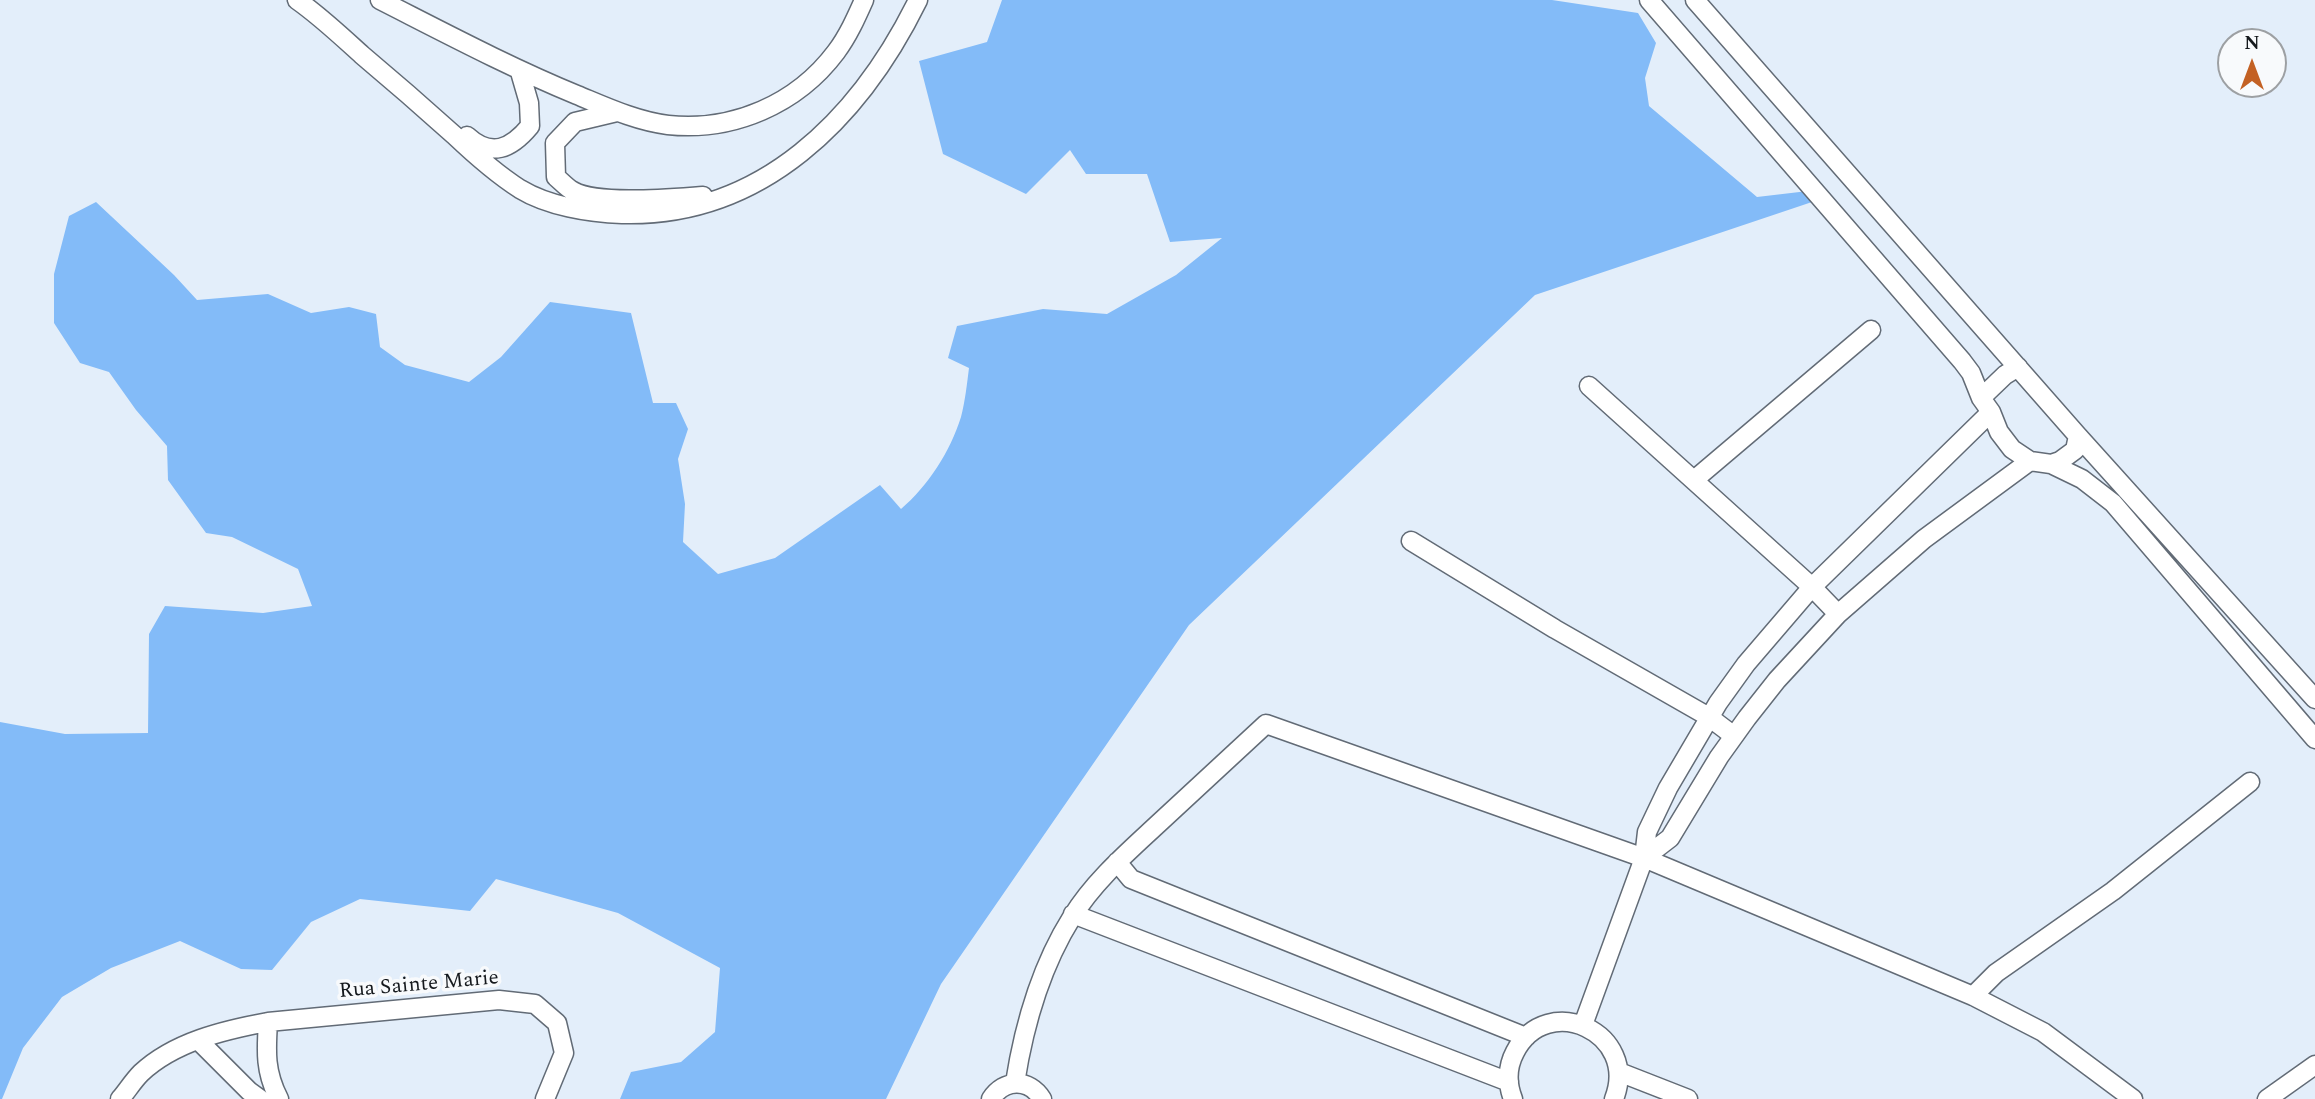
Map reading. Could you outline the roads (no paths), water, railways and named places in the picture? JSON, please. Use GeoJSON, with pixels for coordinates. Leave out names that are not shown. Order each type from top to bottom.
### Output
{"type":"FeatureCollection","features":[{"type":"Feature","properties":{"kind":"street"},"geometry":{"type":"LineString","coordinates":[[297,0],[386,75],[481,162],[523,191],[576,208],[612,214],[662,213],[686,209],[734,194],[788,164],[840,116],[883,62],[918,0]]}},
{"type":"Feature","properties":{"kind":"street"},"geometry":{"type":"LineString","coordinates":[[380,0],[520,72],[617,112],[648,121],[695,125],[727,122],[770,107],[807,83],[823,68],[849,31],[864,0]]}},
{"type":"Feature","properties":{"kind":"street"},"geometry":{"type":"LineString","coordinates":[[1649,0],[1962,361],[1971,373],[2004,441],[2029,460],[2050,464],[2082,479],[2113,503],[2315,739]]}},
{"type":"Feature","properties":{"kind":"street"},"geometry":{"type":"LineString","coordinates":[[1695,0],[2078,436],[2315,699]]}},
{"type":"Feature","properties":{"kind":"street"},"geometry":{"type":"LineString","coordinates":[[386,75],[449,120],[479,147],[501,149],[520,138],[530,126],[529,103],[520,72]]}},
{"type":"Feature","properties":{"kind":"street"},"geometry":{"type":"LineString","coordinates":[[617,112],[575,121],[555,143],[556,177],[575,192],[640,200],[734,194]]}},
{"type":"Feature","properties":{"kind":"street"},"geometry":{"type":"LineString","coordinates":[[1694,480],[1871,330]]}},
{"type":"Feature","properties":{"kind":"street"},"geometry":{"type":"LineString","coordinates":[[1583,1025],[1644,858],[1647,832],[1668,788],[1709,718],[1746,664],[1812,587],[1986,405],[2005,375],[2018,367]]}},
{"type":"Feature","properties":{"kind":"street"},"geometry":{"type":"LineString","coordinates":[[1589,386],[1812,587],[1838,614]]}},
{"type":"Feature","properties":{"kind":"street"},"geometry":{"type":"LineString","coordinates":[[2050,464],[2060,461],[2075,450],[2078,436]]}},
{"type":"Feature","properties":{"kind":"street"},"geometry":{"type":"LineString","coordinates":[[1644,858],[1670,838],[1734,736],[1777,680],[1838,614],[1924,539],[2029,460]]}},
{"type":"Feature","properties":{"kind":"street"},"geometry":{"type":"LineString","coordinates":[[1410,541],[1709,718],[1734,736]]}},
{"type":"Feature","properties":{"kind":"street"},"geometry":{"type":"LineString","coordinates":[[1015,1083],[1024,1032],[1033,1001],[1053,952],[1073,914],[1117,862],[1266,724],[1644,858],[1973,996],[2043,1032],[2133,1099]]}},
{"type":"Feature","properties":{"kind":"street"},"geometry":{"type":"LineString","coordinates":[[1973,996],[1996,973],[2113,891],[2250,782]]}},
{"type":"Feature","properties":{"kind":"street"},"geometry":{"type":"LineString","coordinates":[[1117,862],[1131,879],[1525,1037]]}},
{"type":"Feature","properties":{"kind":"street"},"geometry":{"type":"LineString","coordinates":[[1073,914],[1511,1090],[1512,1058],[1525,1037],[1547,1024],[1572,1022],[1583,1025],[1604,1039],[1611,1049],[1619,1072],[1614,1099]]}},
{"type":"Feature","properties":{"kind":"street","name":"Rua Sainte Marie"},"geometry":{"type":"LineString","coordinates":[[120,1099],[141,1073],[172,1051],[233,1028],[268,1022],[499,1000],[535,1004],[557,1023],[565,1054],[545,1099]]}},
{"type":"Feature","properties":{"kind":"street"},"geometry":{"type":"LineString","coordinates":[[268,1022],[266,1050],[269,1080],[279,1099]]}},
{"type":"Feature","properties":{"kind":"street"},"geometry":{"type":"LineString","coordinates":[[198,1040],[260,1099]]}},
{"type":"Feature","properties":{"kind":"street"},"geometry":{"type":"LineString","coordinates":[[2267,1099],[2315,1065]]}},
{"type":"Feature","properties":{"kind":"street"},"geometry":{"type":"LineString","coordinates":[[1619,1072],[1688,1099]]}},
{"type":"Feature","properties":{"kind":"street"},"geometry":{"type":"LineString","coordinates":[[991,1099],[998,1090],[1015,1083],[1032,1087],[1042,1099]]}}]}
